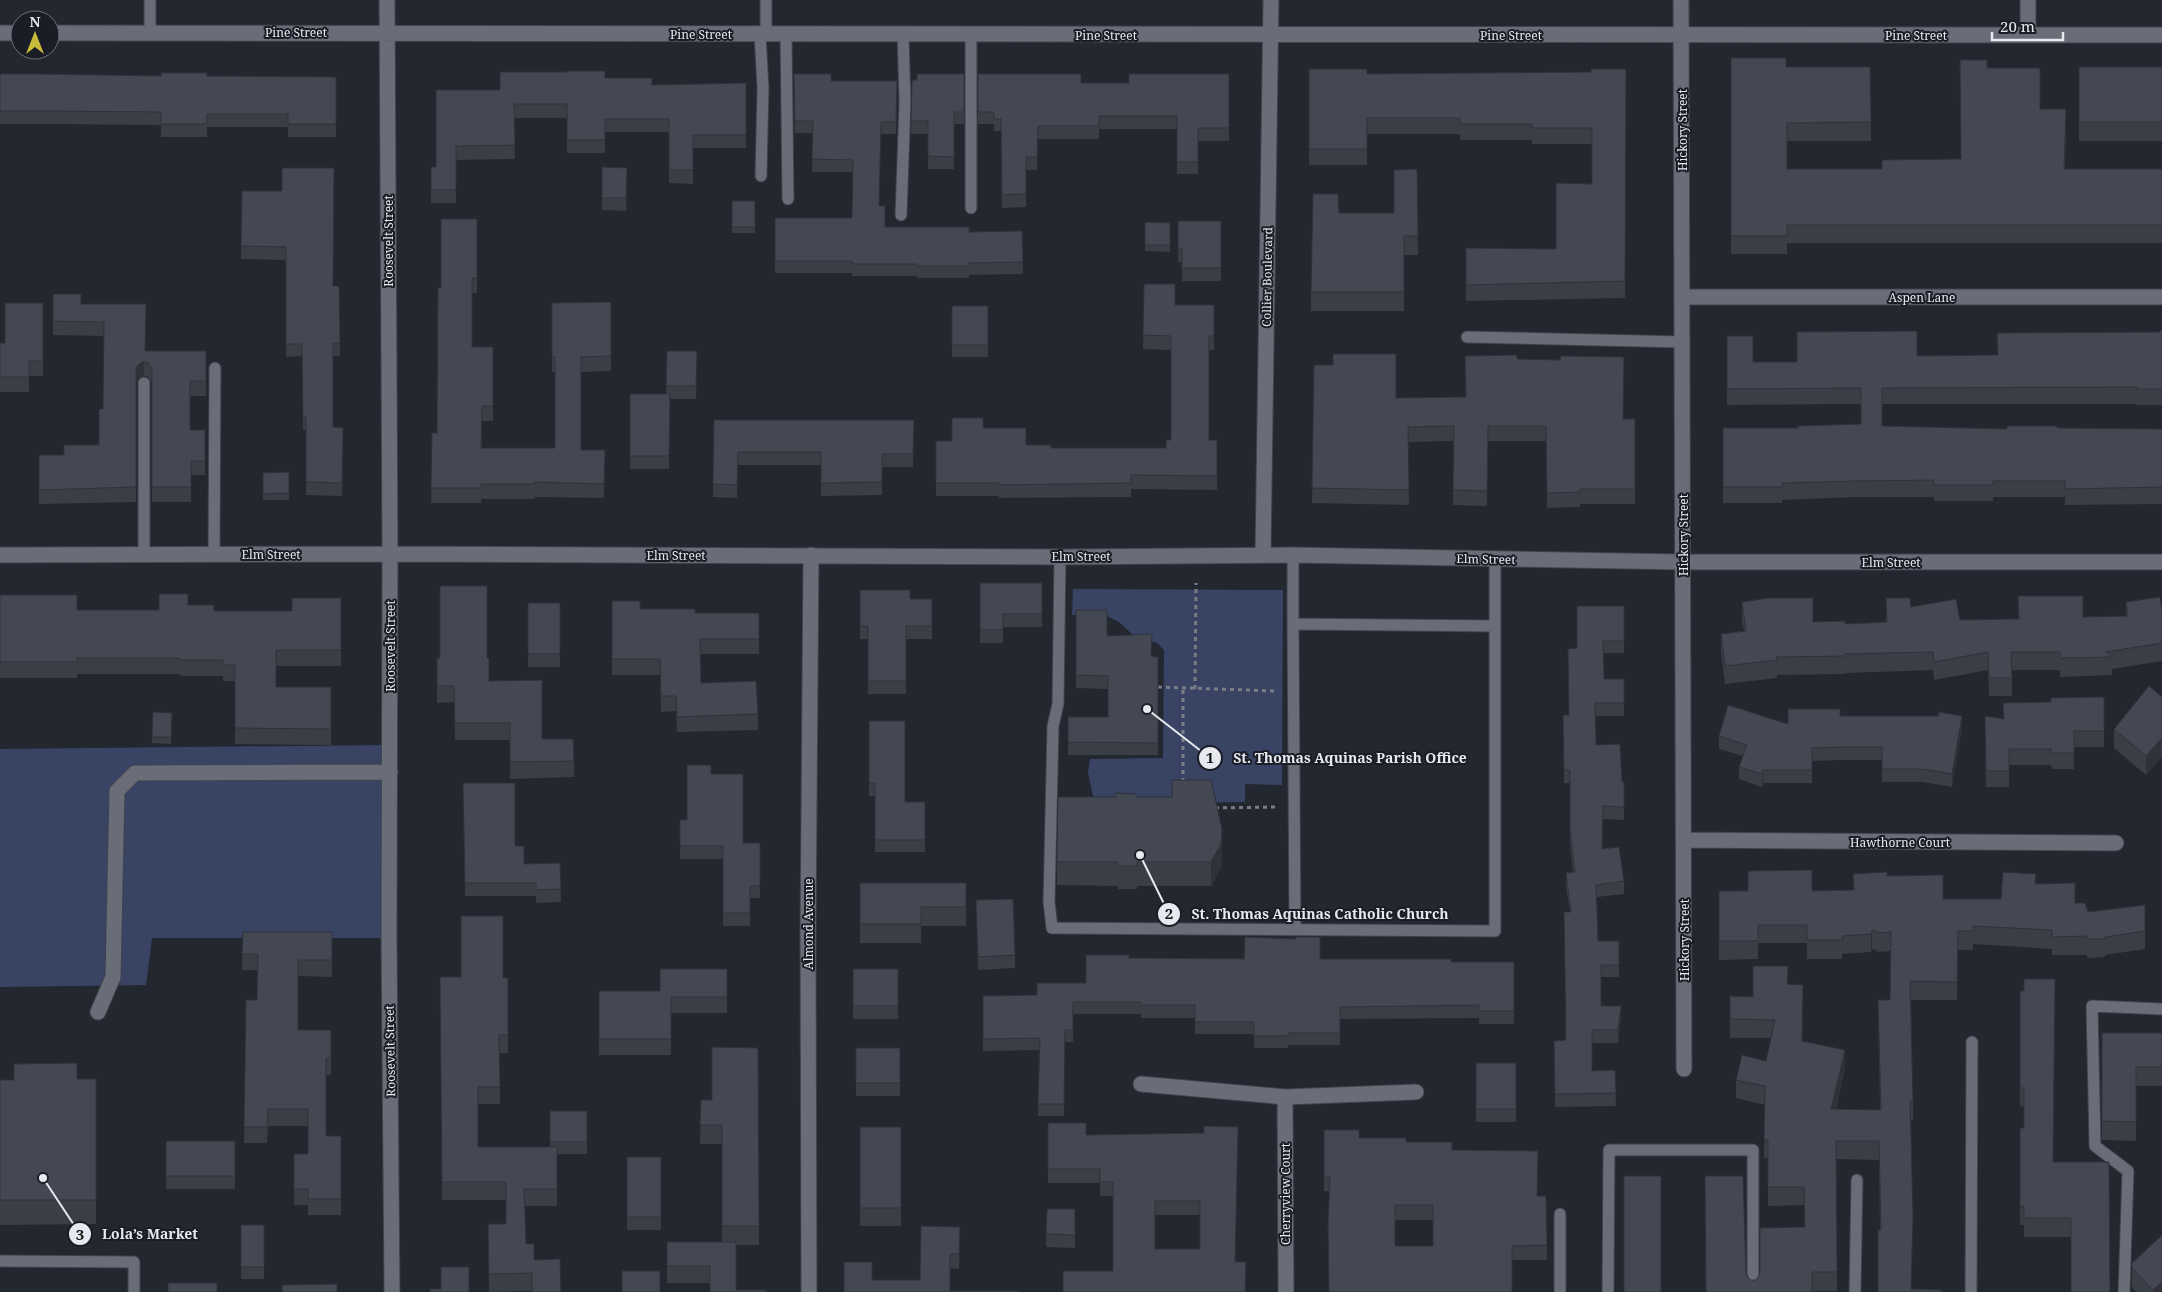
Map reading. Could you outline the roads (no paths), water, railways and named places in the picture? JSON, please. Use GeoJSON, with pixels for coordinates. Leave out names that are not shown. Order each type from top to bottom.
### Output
{"type":"FeatureCollection","features":[{"type":"Feature","properties":{"kind":"street","name":"Roosevelt Street"},"geometry":{"type":"LineString","coordinates":[[387,0],[390,554],[389,938],[392,1292]]}},
{"type":"Feature","properties":{"kind":"street","name":"Collier Boulevard"},"geometry":{"type":"LineString","coordinates":[[1263,555],[1271,0]]}},
{"type":"Feature","properties":{"kind":"street","name":"Hickory Street"},"geometry":{"type":"LineString","coordinates":[[1682,0],[1684,1069]]}},
{"type":"Feature","properties":{"kind":"street"},"geometry":{"type":"LineString","coordinates":[[2028,0],[2028,35]]}},
{"type":"Feature","properties":{"kind":"street","name":"Pine Street"},"geometry":{"type":"LineString","coordinates":[[60,33],[2162,35]]}},
{"type":"Feature","properties":{"kind":"street","name":"Aspen Lane"},"geometry":{"type":"LineString","coordinates":[[1682,297],[2162,297]]}},
{"type":"Feature","properties":{"kind":"street","name":"Elm Street"},"geometry":{"type":"LineString","coordinates":[[0,555],[390,554],[1060,557],[1293,555],[1683,562],[2162,562]]}},
{"type":"Feature","properties":{"kind":"street","name":"Almond Avenue"},"geometry":{"type":"LineString","coordinates":[[809,1292],[808,923],[811,555]]}},
{"type":"Feature","properties":{"kind":"street"},"geometry":{"type":"LineString","coordinates":[[98,1012],[113,977],[117,791],[134,773],[390,772]]}},
{"type":"Feature","properties":{"kind":"street","name":"Hawthorne Court"},"geometry":{"type":"LineString","coordinates":[[1684,840],[2116,843]]}},
{"type":"Feature","properties":{"kind":"street"},"geometry":{"type":"LineString","coordinates":[[1141,1084],[1285,1097],[1416,1092]]}},
{"type":"Feature","properties":{"kind":"street","name":"Cherryview Court"},"geometry":{"type":"LineString","coordinates":[[1285,1097],[1286,1292]]}},
{"type":"Feature","properties":{"kind":"lane"},"geometry":{"type":"LineString","coordinates":[[150,0],[150,33]]}},
{"type":"Feature","properties":{"kind":"lane"},"geometry":{"type":"LineString","coordinates":[[761,176],[763,34],[766,0]]}},
{"type":"Feature","properties":{"kind":"lane"},"geometry":{"type":"LineString","coordinates":[[786,34],[788,199]]}},
{"type":"Feature","properties":{"kind":"lane"},"geometry":{"type":"LineString","coordinates":[[901,215],[905,103],[903,34]]}},
{"type":"Feature","properties":{"kind":"lane"},"geometry":{"type":"LineString","coordinates":[[970,35],[971,208]]}},
{"type":"Feature","properties":{"kind":"lane"},"geometry":{"type":"LineString","coordinates":[[1467,338],[1683,342]]}},
{"type":"Feature","properties":{"kind":"lane"},"geometry":{"type":"LineString","coordinates":[[214,554],[215,368]]}},
{"type":"Feature","properties":{"kind":"lane"},"geometry":{"type":"LineString","coordinates":[[144,383],[144,554]]}},
{"type":"Feature","properties":{"kind":"lane"},"geometry":{"type":"LineString","coordinates":[[1293,555],[1295,930]]}},
{"type":"Feature","properties":{"kind":"lane"},"geometry":{"type":"LineString","coordinates":[[1060,557],[1058,704],[1052,726],[1049,902],[1052,928],[1495,931],[1495,559]]}},
{"type":"Feature","properties":{"kind":"lane"},"geometry":{"type":"LineString","coordinates":[[1293,624],[1495,626]]}},
{"type":"Feature","properties":{"kind":"lane"},"geometry":{"type":"LineString","coordinates":[[2124,1292],[2128,1171],[2094,1146],[2092,1006],[2162,1009]]}},
{"type":"Feature","properties":{"kind":"lane"},"geometry":{"type":"LineString","coordinates":[[1971,1292],[1972,1042]]}},
{"type":"Feature","properties":{"kind":"lane"},"geometry":{"type":"LineString","coordinates":[[1608,1292],[1609,1150],[1753,1150],[1753,1292]]}},
{"type":"Feature","properties":{"kind":"lane"},"geometry":{"type":"LineString","coordinates":[[1856,1292],[1857,1180]]}},
{"type":"Feature","properties":{"kind":"lane"},"geometry":{"type":"LineString","coordinates":[[1560,1214],[1560,1292]]}},
{"type":"Feature","properties":{"kind":"lane"},"geometry":{"type":"LineString","coordinates":[[0,1261],[134,1262],[134,1292]]}},
{"type":"Feature","properties":{"kind":"place","name":"St. Thomas Aquinas Parish Office"},"geometry":{"type":"Point","coordinates":[1147,709]}},
{"type":"Feature","properties":{"kind":"place","name":"St. Thomas Aquinas Catholic Church"},"geometry":{"type":"Point","coordinates":[1140,855]}},
{"type":"Feature","properties":{"kind":"place","name":"Lola’s Market"},"geometry":{"type":"Point","coordinates":[43,1178]}}]}
